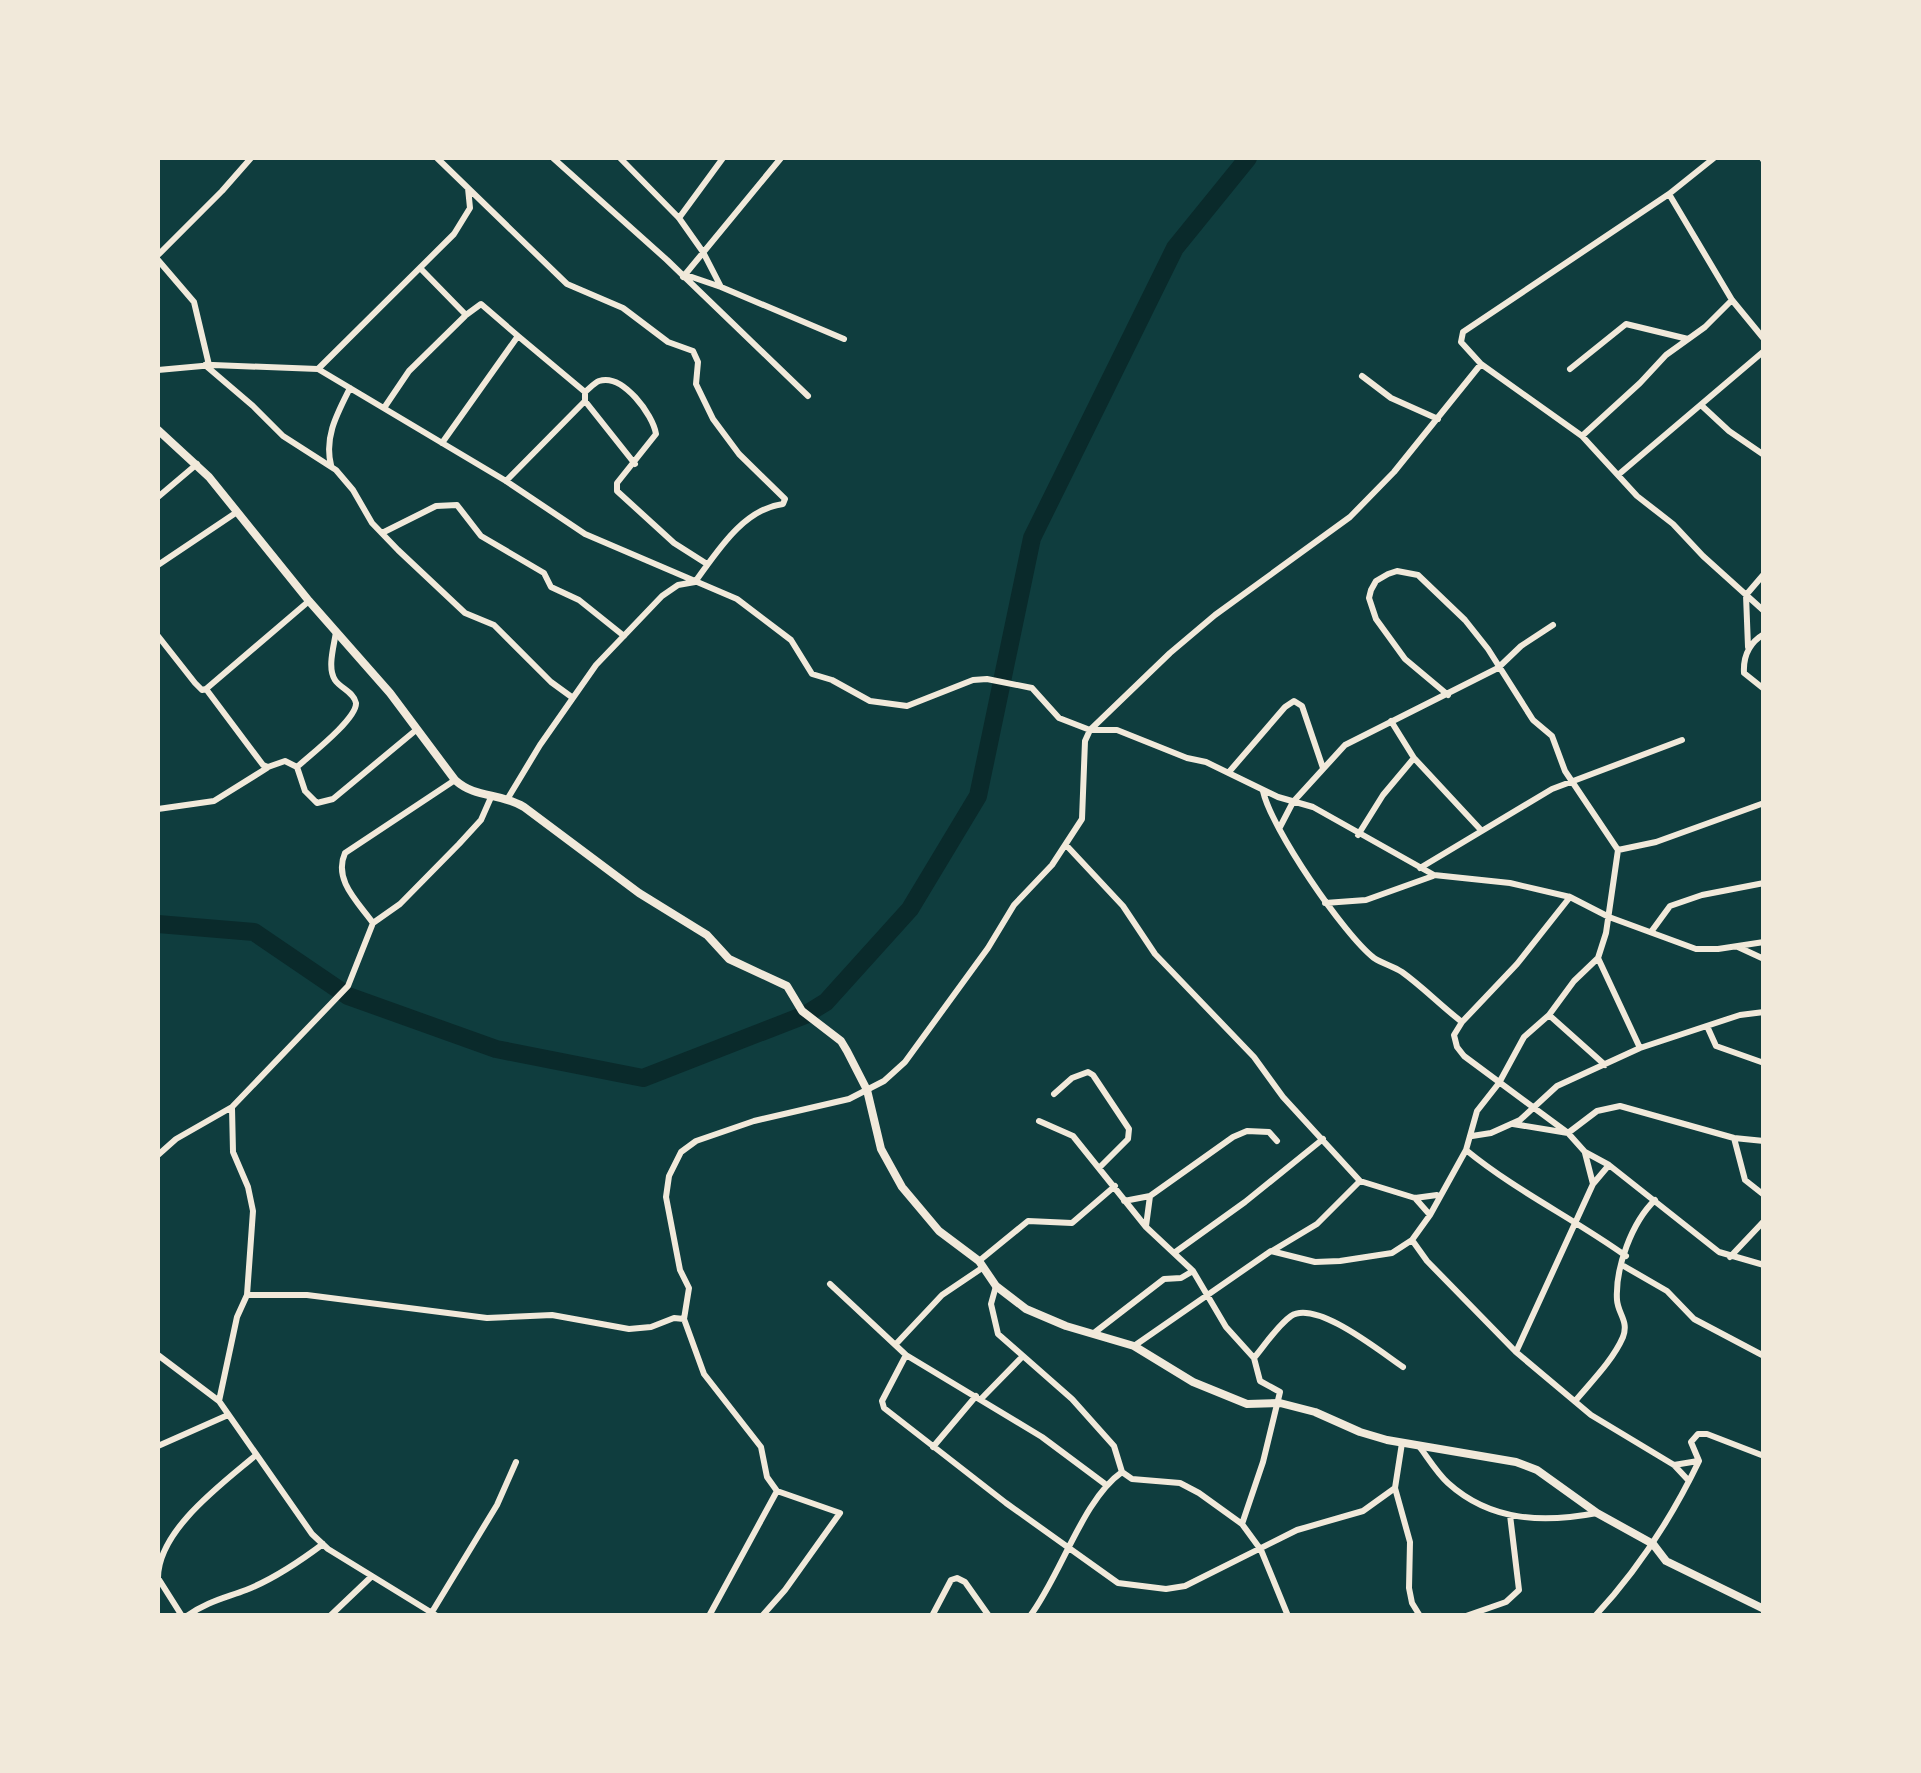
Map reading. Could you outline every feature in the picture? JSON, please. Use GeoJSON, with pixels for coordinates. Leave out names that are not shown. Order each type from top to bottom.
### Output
{"type":"FeatureCollection","features":[{"type":"Feature","properties":{"kind":"street"},"geometry":{"type":"LineString","coordinates":[[250,158],[158,257],[194,302],[207,365],[283,436],[331,466],[353,490],[360,507],[381,533],[465,613],[494,626],[573,698]]}},
{"type":"Feature","properties":{"kind":"street"},"geometry":{"type":"LineString","coordinates":[[437,158],[567,284],[623,308],[668,342],[683,346],[697,357],[696,384],[713,419],[739,454],[785,499],[783,504],[754,514],[694,582],[678,584],[662,596],[596,665],[508,798]]}},
{"type":"Feature","properties":{"kind":"street"},"geometry":{"type":"LineString","coordinates":[[620,158],[679,218],[721,287]]}},
{"type":"Feature","properties":{"kind":"street"},"geometry":{"type":"LineString","coordinates":[[679,218],[722,158]]}},
{"type":"Feature","properties":{"kind":"street"},"geometry":{"type":"LineString","coordinates":[[684,276],[781,158]]}},
{"type":"Feature","properties":{"kind":"street"},"geometry":{"type":"LineString","coordinates":[[1714,158],[1669,194],[1463,332],[1461,342],[1482,364],[1582,436],[1637,496],[1673,524],[1764,611]]}},
{"type":"Feature","properties":{"kind":"street"},"geometry":{"type":"LineString","coordinates":[[558,159],[808,396]]}},
{"type":"Feature","properties":{"kind":"street"},"geometry":{"type":"LineString","coordinates":[[318,369],[422,270],[467,216],[468,188]]}},
{"type":"Feature","properties":{"kind":"street"},"geometry":{"type":"LineString","coordinates":[[1669,194],[1732,300],[1764,339]]}},
{"type":"Feature","properties":{"kind":"street"},"geometry":{"type":"LineString","coordinates":[[422,270],[466,315]]}},
{"type":"Feature","properties":{"kind":"street"},"geometry":{"type":"LineString","coordinates":[[684,276],[721,287],[844,339]]}},
{"type":"Feature","properties":{"kind":"street"},"geometry":{"type":"LineString","coordinates":[[1582,436],[1666,355],[1689,340],[1732,300]]}},
{"type":"Feature","properties":{"kind":"street"},"geometry":{"type":"LineString","coordinates":[[384,408],[409,370],[481,304],[585,392]]}},
{"type":"Feature","properties":{"kind":"street"},"geometry":{"type":"LineString","coordinates":[[1570,369],[1626,324],[1689,340]]}},
{"type":"Feature","properties":{"kind":"street"},"geometry":{"type":"LineString","coordinates":[[442,443],[518,336]]}},
{"type":"Feature","properties":{"kind":"street"},"geometry":{"type":"LineString","coordinates":[[1618,476],[1764,352]]}},
{"type":"Feature","properties":{"kind":"street"},"geometry":{"type":"LineString","coordinates":[[762,1616],[840,1513],[777,1490],[767,1477],[761,1447],[704,1374],[684,1319],[689,1288],[680,1270],[666,1196],[681,1152],[696,1142],[754,1121],[832,1105],[889,1077],[916,1050],[1014,905],[1052,864],[1082,819],[1085,741],[1090,730],[1200,628],[1350,517],[1394,472],[1482,364]]}},
{"type":"Feature","properties":{"kind":"street"},"geometry":{"type":"LineString","coordinates":[[158,370],[207,365],[318,369],[506,481],[585,534],[737,599],[791,640],[812,674],[832,680],[870,701],[907,706],[973,680],[1032,688],[1059,718],[1090,730],[1117,730],[1313,807],[1434,875],[1510,883],[1570,897],[1608,917],[1696,949],[1764,942]]}},
{"type":"Feature","properties":{"kind":"street"},"geometry":{"type":"LineString","coordinates":[[1362,376],[1391,398],[1438,419]]}},
{"type":"Feature","properties":{"kind":"street"},"geometry":{"type":"LineString","coordinates":[[585,392],[599,381],[618,384],[653,424],[656,434],[617,483],[617,491],[674,543],[707,564]]}},
{"type":"Feature","properties":{"kind":"street"},"geometry":{"type":"LineString","coordinates":[[331,466],[327,447],[350,388]]}},
{"type":"Feature","properties":{"kind":"street"},"geometry":{"type":"LineString","coordinates":[[585,392],[585,402],[635,464]]}},
{"type":"Feature","properties":{"kind":"street"},"geometry":{"type":"LineString","coordinates":[[506,481],[585,402]]}},
{"type":"Feature","properties":{"kind":"street"},"geometry":{"type":"LineString","coordinates":[[1700,405],[1764,455]]}},
{"type":"Feature","properties":{"kind":"street"},"geometry":{"type":"LineString","coordinates":[[158,430],[197,464],[467,791],[508,798],[639,893],[706,935],[729,959],[787,986],[802,1011],[842,1040],[867,1090],[876,1135],[888,1167],[939,1231],[981,1265],[996,1286],[1042,1318],[1134,1346],[1150,1359],[1220,1395],[1247,1404],[1280,1403],[1316,1412],[1360,1432],[1402,1443],[1516,1462],[1549,1478],[1597,1513],[1653,1544],[1666,1561],[1764,1610]]}},
{"type":"Feature","properties":{"kind":"street"},"geometry":{"type":"LineString","coordinates":[[158,497],[197,464]]}},
{"type":"Feature","properties":{"kind":"street"},"geometry":{"type":"LineString","coordinates":[[381,533],[436,506],[457,506],[481,536],[544,573],[550,587],[580,600],[624,636]]}},
{"type":"Feature","properties":{"kind":"street"},"geometry":{"type":"LineString","coordinates":[[158,565],[237,512]]}},
{"type":"Feature","properties":{"kind":"street"},"geometry":{"type":"LineString","coordinates":[[1270,1251],[1314,1262],[1340,1261],[1392,1253],[1412,1240],[1466,1150],[1477,1110],[1499,1083],[1524,1037],[1598,958],[1618,850],[1559,760],[1552,736],[1533,720],[1465,620],[1426,580],[1407,572],[1388,574],[1376,581],[1371,590],[1369,598],[1376,619],[1405,659],[1448,696]]}},
{"type":"Feature","properties":{"kind":"street"},"geometry":{"type":"LineString","coordinates":[[1764,574],[1746,595],[1748,647],[1744,674],[1764,689]]}},
{"type":"Feature","properties":{"kind":"street"},"geometry":{"type":"LineString","coordinates":[[158,636],[202,690],[308,600]]}},
{"type":"Feature","properties":{"kind":"street"},"geometry":{"type":"LineString","coordinates":[[1280,828],[1293,802],[1344,745],[1498,668],[1521,646],[1553,625]]}},
{"type":"Feature","properties":{"kind":"street"},"geometry":{"type":"LineString","coordinates":[[297,768],[349,719],[355,708],[353,697],[334,679],[332,671],[336,630]]}},
{"type":"Feature","properties":{"kind":"street"},"geometry":{"type":"LineString","coordinates":[[1748,647],[1764,634]]}},
{"type":"Feature","properties":{"kind":"street"},"geometry":{"type":"LineString","coordinates":[[206,689],[268,767]]}},
{"type":"Feature","properties":{"kind":"street"},"geometry":{"type":"LineString","coordinates":[[1229,772],[1294,701],[1302,706],[1323,768]]}},
{"type":"Feature","properties":{"kind":"street"},"geometry":{"type":"LineString","coordinates":[[1391,722],[1414,758],[1480,829]]}},
{"type":"Feature","properties":{"kind":"street"},"geometry":{"type":"LineString","coordinates":[[158,810],[214,800],[284,760],[297,768],[311,799],[324,802],[416,730]]}},
{"type":"Feature","properties":{"kind":"street"},"geometry":{"type":"LineString","coordinates":[[1418,868],[1552,789],[1682,740]]}},
{"type":"Feature","properties":{"kind":"street"},"geometry":{"type":"LineString","coordinates":[[1358,835],[1382,794],[1414,758]]}},
{"type":"Feature","properties":{"kind":"street"},"geometry":{"type":"LineString","coordinates":[[373,923],[344,881],[340,870],[345,853],[455,780]]}},
{"type":"Feature","properties":{"kind":"street"},"geometry":{"type":"LineString","coordinates":[[1263,790],[1280,828],[1326,902],[1374,957],[1401,972],[1462,1022]]}},
{"type":"Feature","properties":{"kind":"street"},"geometry":{"type":"LineString","coordinates":[[158,1152],[232,1107],[348,986],[373,923],[400,904],[459,844],[481,820],[492,795]]}},
{"type":"Feature","properties":{"kind":"street"},"geometry":{"type":"LineString","coordinates":[[1618,850],[1684,833],[1764,803]]}},
{"type":"Feature","properties":{"kind":"street"},"geometry":{"type":"LineString","coordinates":[[1066,844],[1122,906],[1154,954],[1244,1046],[1283,1098],[1360,1181],[1415,1198],[1438,1195]]}},
{"type":"Feature","properties":{"kind":"street"},"geometry":{"type":"LineString","coordinates":[[1326,902],[1366,900],[1434,875]]}},
{"type":"Feature","properties":{"kind":"street"},"geometry":{"type":"LineString","coordinates":[[1652,932],[1670,906],[1702,895],[1764,883]]}},
{"type":"Feature","properties":{"kind":"street"},"geometry":{"type":"LineString","coordinates":[[1570,897],[1518,964],[1462,1022],[1454,1035],[1457,1047],[1568,1133],[1585,1152],[1609,1164],[1719,1252],[1764,1265]]}},
{"type":"Feature","properties":{"kind":"street"},"geometry":{"type":"LineString","coordinates":[[1736,946],[1764,959]]}},
{"type":"Feature","properties":{"kind":"street"},"geometry":{"type":"LineString","coordinates":[[1598,958],[1640,1048]]}},
{"type":"Feature","properties":{"kind":"street"},"geometry":{"type":"LineString","coordinates":[[1472,1136],[1513,1124],[1557,1086],[1640,1048],[1764,1012]]}},
{"type":"Feature","properties":{"kind":"street"},"geometry":{"type":"LineString","coordinates":[[1548,1014],[1605,1066]]}},
{"type":"Feature","properties":{"kind":"street"},"geometry":{"type":"LineString","coordinates":[[1706,1026],[1716,1046],[1764,1063]]}},
{"type":"Feature","properties":{"kind":"street"},"geometry":{"type":"LineString","coordinates":[[1054,1094],[1082,1073],[1093,1075],[1128,1129],[1128,1139],[1100,1166]]}},
{"type":"Feature","properties":{"kind":"street"},"geometry":{"type":"LineString","coordinates":[[1513,1124],[1568,1133],[1597,1111],[1620,1106],[1734,1138],[1764,1141]]}},
{"type":"Feature","properties":{"kind":"street"},"geometry":{"type":"LineString","coordinates":[[219,1401],[239,1308],[246,1295],[253,1211],[248,1186],[233,1152],[232,1107]]}},
{"type":"Feature","properties":{"kind":"street"},"geometry":{"type":"LineString","coordinates":[[1039,1121],[1068,1132],[1100,1166],[1146,1227],[1193,1272],[1226,1327],[1254,1358],[1260,1381],[1280,1392],[1280,1403],[1242,1524]]}},
{"type":"Feature","properties":{"kind":"street"},"geometry":{"type":"LineString","coordinates":[[1124,1201],[1150,1196],[1237,1134],[1269,1132],[1277,1141]]}},
{"type":"Feature","properties":{"kind":"street"},"geometry":{"type":"LineString","coordinates":[[1174,1253],[1256,1194],[1323,1138]]}},
{"type":"Feature","properties":{"kind":"street"},"geometry":{"type":"LineString","coordinates":[[1734,1138],[1745,1180],[1764,1195]]}},
{"type":"Feature","properties":{"kind":"street"},"geometry":{"type":"LineString","coordinates":[[1466,1150],[1667,1291],[1694,1318],[1764,1356]]}},
{"type":"Feature","properties":{"kind":"street"},"geometry":{"type":"LineString","coordinates":[[1585,1152],[1594,1184]]}},
{"type":"Feature","properties":{"kind":"street"},"geometry":{"type":"LineString","coordinates":[[1516,1352],[1594,1184],[1609,1164]]}},
{"type":"Feature","properties":{"kind":"street"},"geometry":{"type":"LineString","coordinates":[[1134,1346],[1270,1251],[1317,1224],[1360,1181]]}},
{"type":"Feature","properties":{"kind":"street"},"geometry":{"type":"LineString","coordinates":[[896,1344],[942,1295],[981,1265],[1024,1223],[1072,1223],[1115,1186]]}},
{"type":"Feature","properties":{"kind":"street"},"geometry":{"type":"LineString","coordinates":[[1146,1227],[1150,1196]]}},
{"type":"Feature","properties":{"kind":"street"},"geometry":{"type":"LineString","coordinates":[[1415,1198],[1430,1215]]}},
{"type":"Feature","properties":{"kind":"street"},"geometry":{"type":"LineString","coordinates":[[1576,1400],[1624,1336],[1624,1316],[1616,1302],[1624,1260],[1642,1212],[1655,1200]]}},
{"type":"Feature","properties":{"kind":"street"},"geometry":{"type":"LineString","coordinates":[[1730,1257],[1764,1222]]}},
{"type":"Feature","properties":{"kind":"street"},"geometry":{"type":"LineString","coordinates":[[1412,1240],[1427,1261],[1516,1352],[1591,1415],[1674,1466],[1690,1481]]}},
{"type":"Feature","properties":{"kind":"street"},"geometry":{"type":"LineString","coordinates":[[1094,1333],[1164,1279],[1182,1278],[1193,1272]]}},
{"type":"Feature","properties":{"kind":"street"},"geometry":{"type":"LineString","coordinates":[[830,1284],[906,1355],[1042,1436],[1106,1484]]}},
{"type":"Feature","properties":{"kind":"street"},"geometry":{"type":"LineString","coordinates":[[996,1286],[991,1296],[998,1334],[1072,1399],[1114,1446],[1122,1472],[1132,1480],[1180,1483],[1242,1524],[1260,1550],[1288,1616]]}},
{"type":"Feature","properties":{"kind":"street"},"geometry":{"type":"LineString","coordinates":[[246,1295],[307,1295],[487,1318],[552,1315],[630,1329],[684,1319]]}},
{"type":"Feature","properties":{"kind":"street"},"geometry":{"type":"LineString","coordinates":[[1254,1358],[1291,1316],[1302,1312],[1334,1322],[1403,1367]]}},
{"type":"Feature","properties":{"kind":"street"},"geometry":{"type":"LineString","coordinates":[[158,1355],[219,1401],[323,1544],[435,1614],[497,1505],[516,1462]]}},
{"type":"Feature","properties":{"kind":"street"},"geometry":{"type":"LineString","coordinates":[[906,1355],[882,1402],[884,1408],[1118,1583],[1166,1590],[1185,1586],[1297,1530],[1364,1511],[1395,1488]]}},
{"type":"Feature","properties":{"kind":"street"},"geometry":{"type":"LineString","coordinates":[[933,1447],[1023,1356]]}},
{"type":"Feature","properties":{"kind":"street"},"geometry":{"type":"LineString","coordinates":[[158,1446],[228,1415]]}},
{"type":"Feature","properties":{"kind":"street"},"geometry":{"type":"LineString","coordinates":[[1596,1616],[1653,1544],[1690,1481],[1699,1460],[1691,1442],[1698,1434],[1764,1456]]}},
{"type":"Feature","properties":{"kind":"street"},"geometry":{"type":"LineString","coordinates":[[1402,1443],[1395,1488],[1410,1542],[1412,1604],[1420,1616]]}},
{"type":"Feature","properties":{"kind":"street"},"geometry":{"type":"LineString","coordinates":[[1418,1446],[1447,1482],[1470,1498],[1510,1515],[1558,1520],[1597,1513]]}},
{"type":"Feature","properties":{"kind":"street"},"geometry":{"type":"LineString","coordinates":[[256,1455],[193,1508],[160,1561],[160,1591],[184,1616],[283,1572],[323,1544]]}},
{"type":"Feature","properties":{"kind":"street"},"geometry":{"type":"LineString","coordinates":[[1674,1466],[1699,1460]]}},
{"type":"Feature","properties":{"kind":"street"},"geometry":{"type":"LineString","coordinates":[[1030,1616],[1106,1484],[1122,1472]]}},
{"type":"Feature","properties":{"kind":"street"},"geometry":{"type":"LineString","coordinates":[[709,1616],[777,1490]]}},
{"type":"Feature","properties":{"kind":"street"},"geometry":{"type":"LineString","coordinates":[[1466,1616],[1506,1602],[1519,1590],[1510,1515]]}},
{"type":"Feature","properties":{"kind":"street"},"geometry":{"type":"LineString","coordinates":[[330,1616],[371,1577]]}},
{"type":"Feature","properties":{"kind":"street"},"geometry":{"type":"LineString","coordinates":[[932,1616],[952,1580],[957,1578],[965,1582],[989,1616]]}},
{"type":"Feature","properties":{"kind":"waterway"},"geometry":{"type":"LineString","coordinates":[[158,924],[254,932],[348,996],[496,1049],[643,1078],[805,1015],[826,1002],[910,909],[978,796],[1032,538],[1175,248],[1248,158]]}}]}
